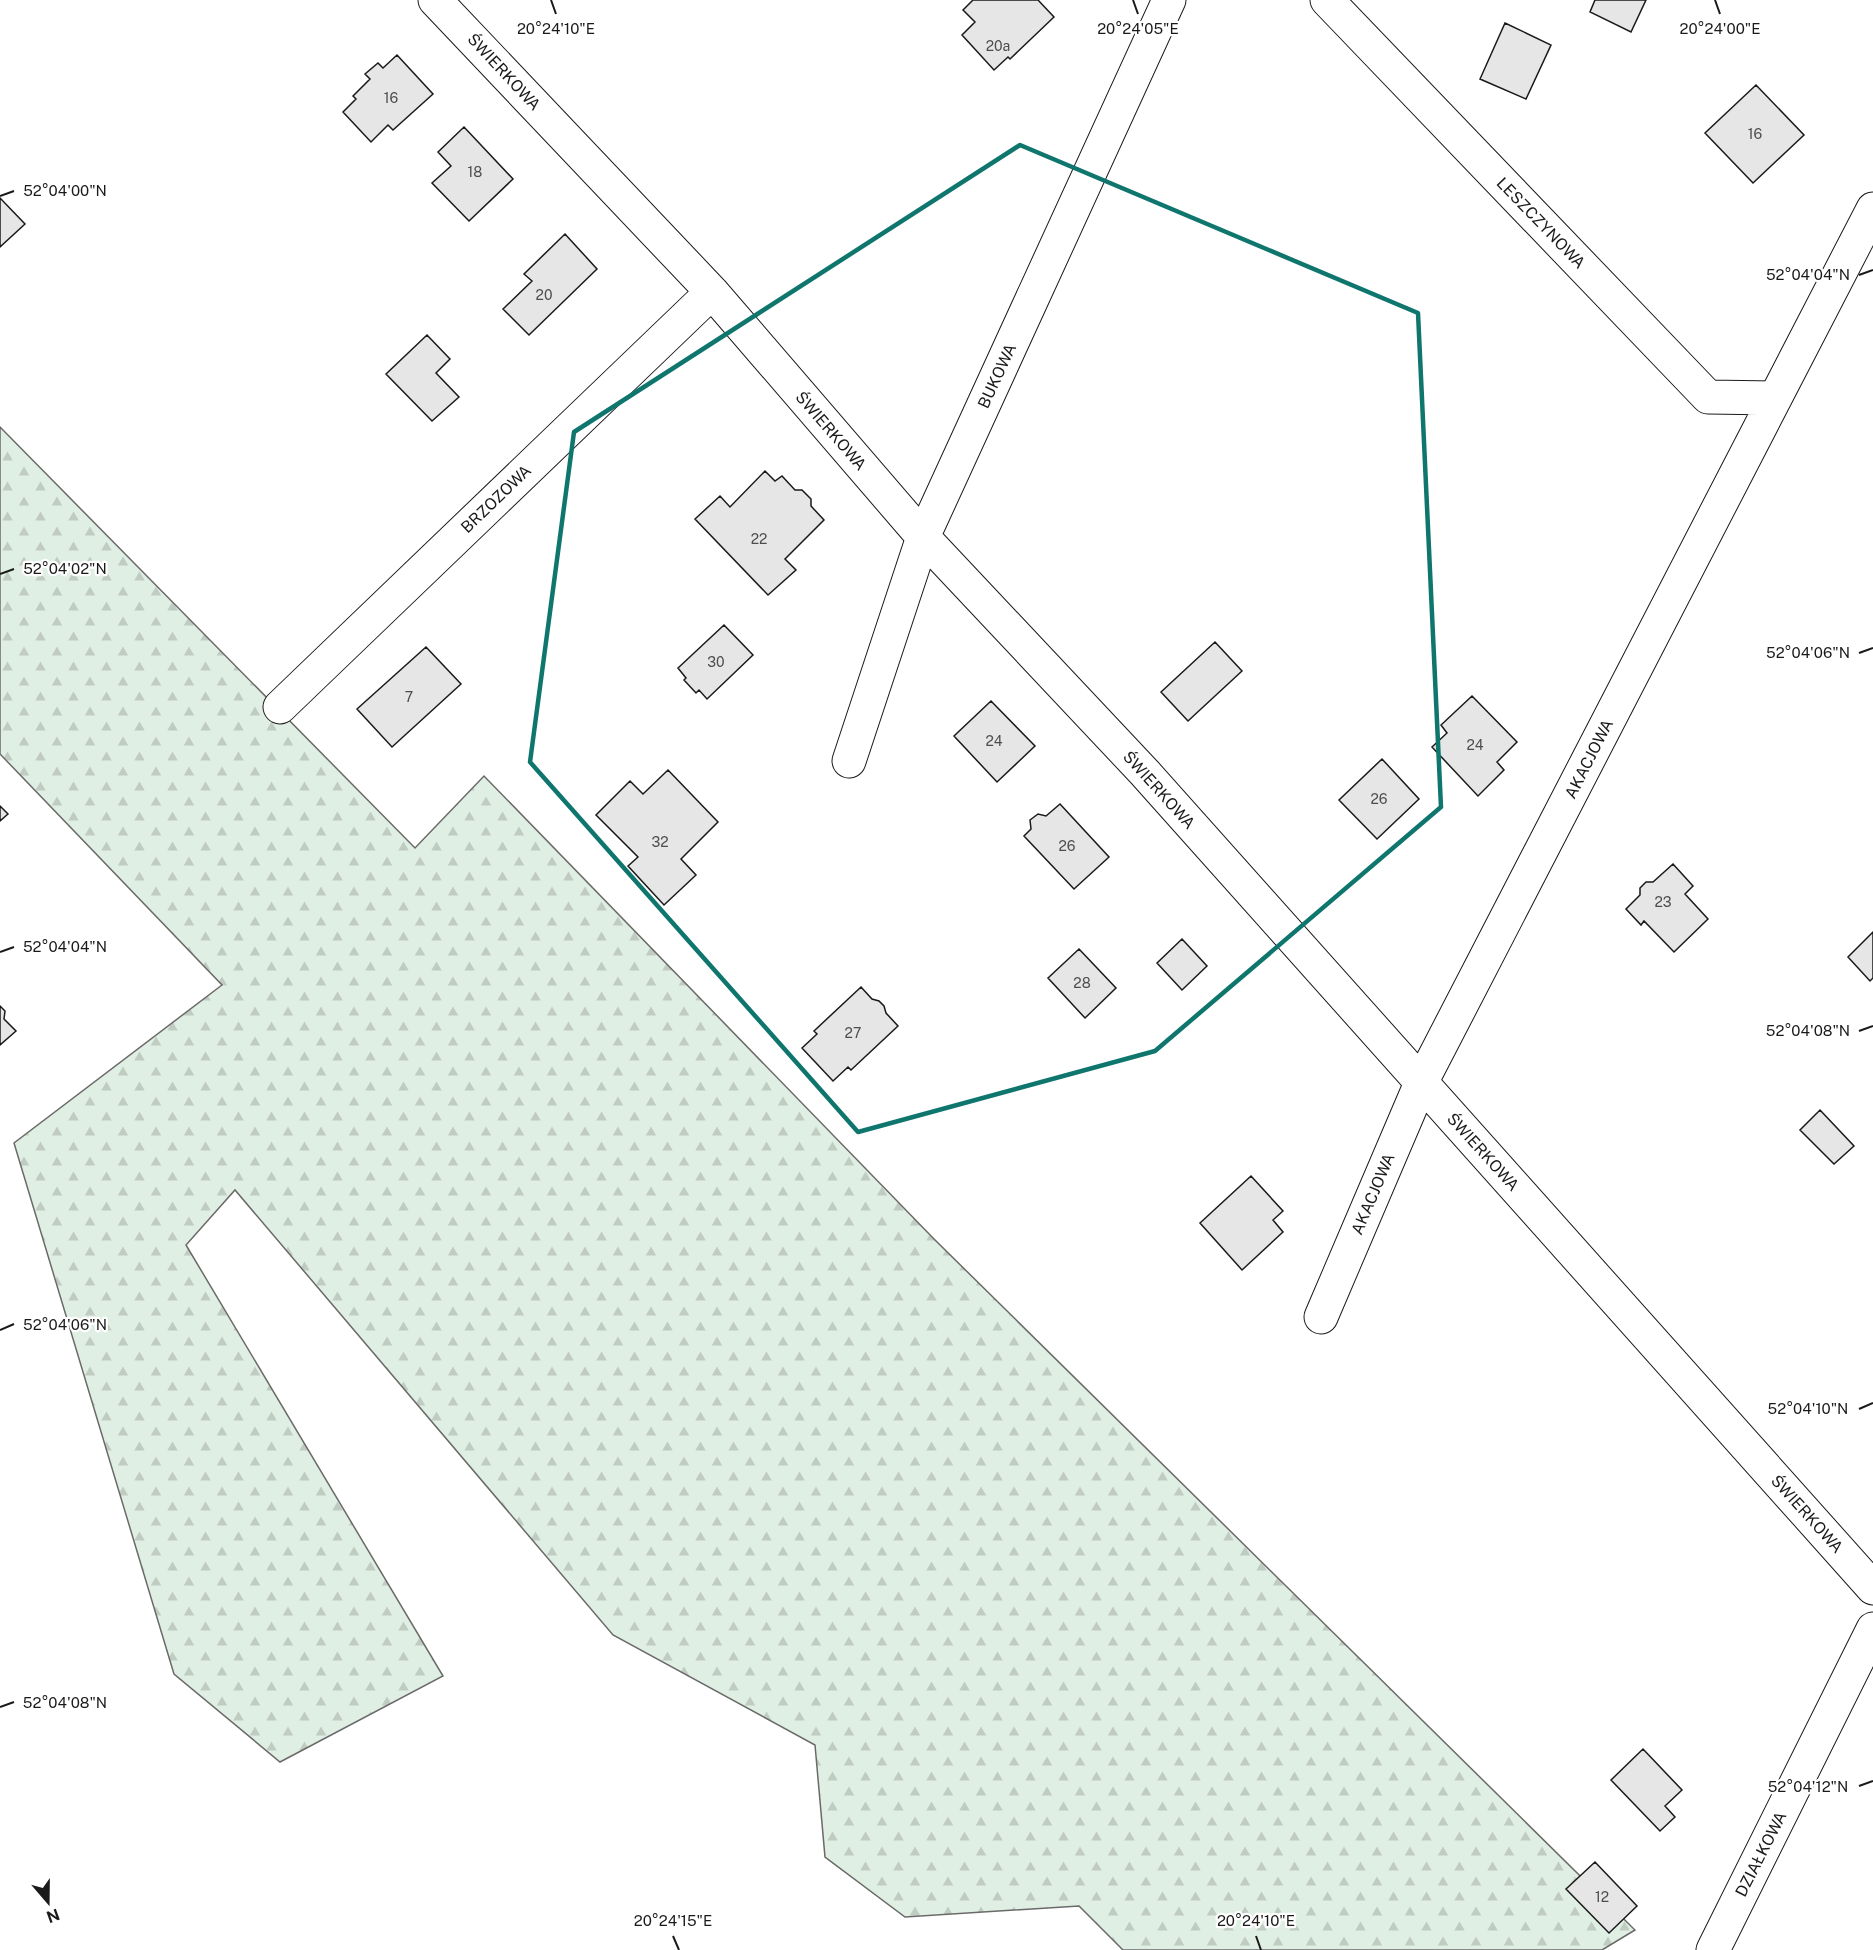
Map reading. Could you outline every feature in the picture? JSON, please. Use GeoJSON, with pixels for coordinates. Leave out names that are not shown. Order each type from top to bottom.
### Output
{"type":"FeatureCollection","features":[{"type":"Feature","properties":{"kind":"street","name":"ŚWIERKOWA"},"geometry":{"type":"LineString","coordinates":[[435,0],[711,292],[923,537],[1145,773],[1873,1588]]}},
{"type":"Feature","properties":{"kind":"street","name":"BUKOWA"},"geometry":{"type":"LineString","coordinates":[[849,761],[923,537],[1168,0]]}},
{"type":"Feature","properties":{"kind":"street","name":"LESZCZYNOWA"},"geometry":{"type":"LineString","coordinates":[[1328,0],[1708,397],[1775,398]]}},
{"type":"Feature","properties":{"kind":"street","name":"AKACJOWA"},"geometry":{"type":"LineString","coordinates":[[1321,1317],[1421,1083],[1871,217]]}},
{"type":"Feature","properties":{"kind":"street","name":"BRZOZOWA"},"geometry":{"type":"LineString","coordinates":[[280,707],[711,292]]}},
{"type":"Feature","properties":{"kind":"street","name":"DZIAŁKOWA"},"geometry":{"type":"LineString","coordinates":[[1713,1950],[1873,1629]]}},
{"type":"Feature","properties":{"kind":"highlighted area"},"geometry":{"type":"Polygon","coordinates":[[[1020,145],[1418,313],[1441,807],[1155,1051],[858,1132],[530,762],[574,432],[1020,145]]]}},
{"type":"Feature","properties":{"kind":"green space"},"geometry":{"type":"Polygon","coordinates":[[[0,427],[415,848],[484,776],[934,1239],[1635,1930],[1602,1950],[1123,1950],[1079,1906],[905,1917],[825,1857],[815,1745],[613,1635],[235,1190],[186,1245],[443,1676],[280,1762],[174,1674],[14,1143],[222,985],[0,754],[0,427]]]}},
{"type":"Feature","properties":{"kind":"building"},"geometry":{"type":"Polygon","coordinates":[[[973,0],[1038,0],[1054,17],[1010,59],[1008,57],[994,70],[962,35],[975,22],[963,10],[973,0]]]}},
{"type":"Feature","properties":{"kind":"building"},"geometry":{"type":"Polygon","coordinates":[[[1595,0],[1646,0],[1631,32],[1590,12],[1595,0]]]}},
{"type":"Feature","properties":{"kind":"building"},"geometry":{"type":"Polygon","coordinates":[[[1505,23],[1551,45],[1526,99],[1480,79],[1505,23]]]}},
{"type":"Feature","properties":{"kind":"building"},"geometry":{"type":"Polygon","coordinates":[[[397,55],[433,94],[393,130],[388,125],[371,142],[343,112],[356,99],[353,96],[370,79],[365,74],[378,63],[383,68],[397,55]]]}},
{"type":"Feature","properties":{"kind":"building"},"geometry":{"type":"Polygon","coordinates":[[[1756,85],[1804,135],[1753,183],[1705,133],[1756,85]]]}},
{"type":"Feature","properties":{"kind":"building"},"geometry":{"type":"Polygon","coordinates":[[[464,127],[513,179],[469,221],[432,183],[451,166],[438,152],[464,127]]]}},
{"type":"Feature","properties":{"kind":"building"},"geometry":{"type":"Polygon","coordinates":[[[0,198],[25,224],[0,247],[0,198]]]}},
{"type":"Feature","properties":{"kind":"building"},"geometry":{"type":"Polygon","coordinates":[[[565,234],[597,269],[529,335],[503,309],[532,281],[524,274],[565,234]]]}},
{"type":"Feature","properties":{"kind":"building"},"geometry":{"type":"Polygon","coordinates":[[[427,335],[450,359],[436,373],[459,397],[432,421],[386,374],[427,335]]]}},
{"type":"Feature","properties":{"kind":"building"},"geometry":{"type":"Polygon","coordinates":[[[765,471],[775,481],[782,476],[795,490],[802,490],[811,499],[811,506],[824,520],[785,559],[796,570],[768,595],[695,519],[720,496],[730,507],[765,471]]]}},
{"type":"Feature","properties":{"kind":"building"},"geometry":{"type":"Polygon","coordinates":[[[724,625],[753,655],[707,699],[699,690],[696,693],[684,680],[686,678],[678,668],[724,625]]]}},
{"type":"Feature","properties":{"kind":"building"},"geometry":{"type":"Polygon","coordinates":[[[1215,642],[1242,671],[1188,721],[1161,692],[1215,642]]]}},
{"type":"Feature","properties":{"kind":"building"},"geometry":{"type":"Polygon","coordinates":[[[426,647],[461,684],[392,747],[357,709],[426,647]]]}},
{"type":"Feature","properties":{"kind":"building"},"geometry":{"type":"Polygon","coordinates":[[[1472,696],[1517,742],[1497,762],[1504,770],[1478,796],[1432,747],[1447,733],[1441,725],[1472,696]]]}},
{"type":"Feature","properties":{"kind":"building"},"geometry":{"type":"Polygon","coordinates":[[[991,701],[1035,746],[997,782],[954,736],[991,701]]]}},
{"type":"Feature","properties":{"kind":"building"},"geometry":{"type":"Polygon","coordinates":[[[1382,759],[1419,799],[1377,839],[1339,800],[1382,759]]]}},
{"type":"Feature","properties":{"kind":"building"},"geometry":{"type":"Polygon","coordinates":[[[668,770],[718,822],[681,859],[696,875],[664,905],[628,866],[638,857],[596,815],[630,781],[643,794],[668,770]]]}},
{"type":"Feature","properties":{"kind":"building"},"geometry":{"type":"Polygon","coordinates":[[[1060,804],[1109,857],[1074,889],[1024,836],[1031,829],[1030,820],[1038,814],[1046,816],[1060,804]]]}},
{"type":"Feature","properties":{"kind":"building"},"geometry":{"type":"Polygon","coordinates":[[[0,806],[8,814],[0,821],[0,806]]]}},
{"type":"Feature","properties":{"kind":"building"},"geometry":{"type":"Polygon","coordinates":[[[1673,864],[1693,886],[1685,894],[1708,919],[1674,952],[1644,921],[1641,925],[1626,909],[1640,895],[1640,888],[1646,882],[1653,882],[1673,864]]]}},
{"type":"Feature","properties":{"kind":"building"},"geometry":{"type":"Polygon","coordinates":[[[1873,932],[1873,978],[1870,981],[1848,957],[1873,932]]]}},
{"type":"Feature","properties":{"kind":"building"},"geometry":{"type":"Polygon","coordinates":[[[1182,939],[1207,966],[1182,990],[1157,963],[1182,939]]]}},
{"type":"Feature","properties":{"kind":"building"},"geometry":{"type":"Polygon","coordinates":[[[1079,949],[1116,988],[1085,1018],[1048,978],[1079,949]]]}},
{"type":"Feature","properties":{"kind":"building"},"geometry":{"type":"Polygon","coordinates":[[[861,987],[872,999],[884,1006],[886,1013],[898,1026],[851,1070],[848,1067],[833,1081],[802,1048],[817,1034],[814,1031],[861,987]]]}},
{"type":"Feature","properties":{"kind":"building"},"geometry":{"type":"Polygon","coordinates":[[[0,1006],[5,1011],[4,1019],[16,1031],[0,1045],[0,1006]]]}},
{"type":"Feature","properties":{"kind":"building"},"geometry":{"type":"Polygon","coordinates":[[[1820,1110],[1854,1146],[1834,1164],[1800,1130],[1820,1110]]]}},
{"type":"Feature","properties":{"kind":"building"},"geometry":{"type":"Polygon","coordinates":[[[1251,1176],[1283,1211],[1273,1220],[1283,1232],[1242,1270],[1200,1223],[1251,1176]]]}},
{"type":"Feature","properties":{"kind":"building"},"geometry":{"type":"Polygon","coordinates":[[[1643,1749],[1682,1790],[1665,1806],[1675,1817],[1660,1831],[1611,1780],[1643,1749]]]}},
{"type":"Feature","properties":{"kind":"building"},"geometry":{"type":"Polygon","coordinates":[[[1595,1862],[1637,1906],[1609,1933],[1566,1889],[1595,1862]]]}}]}
